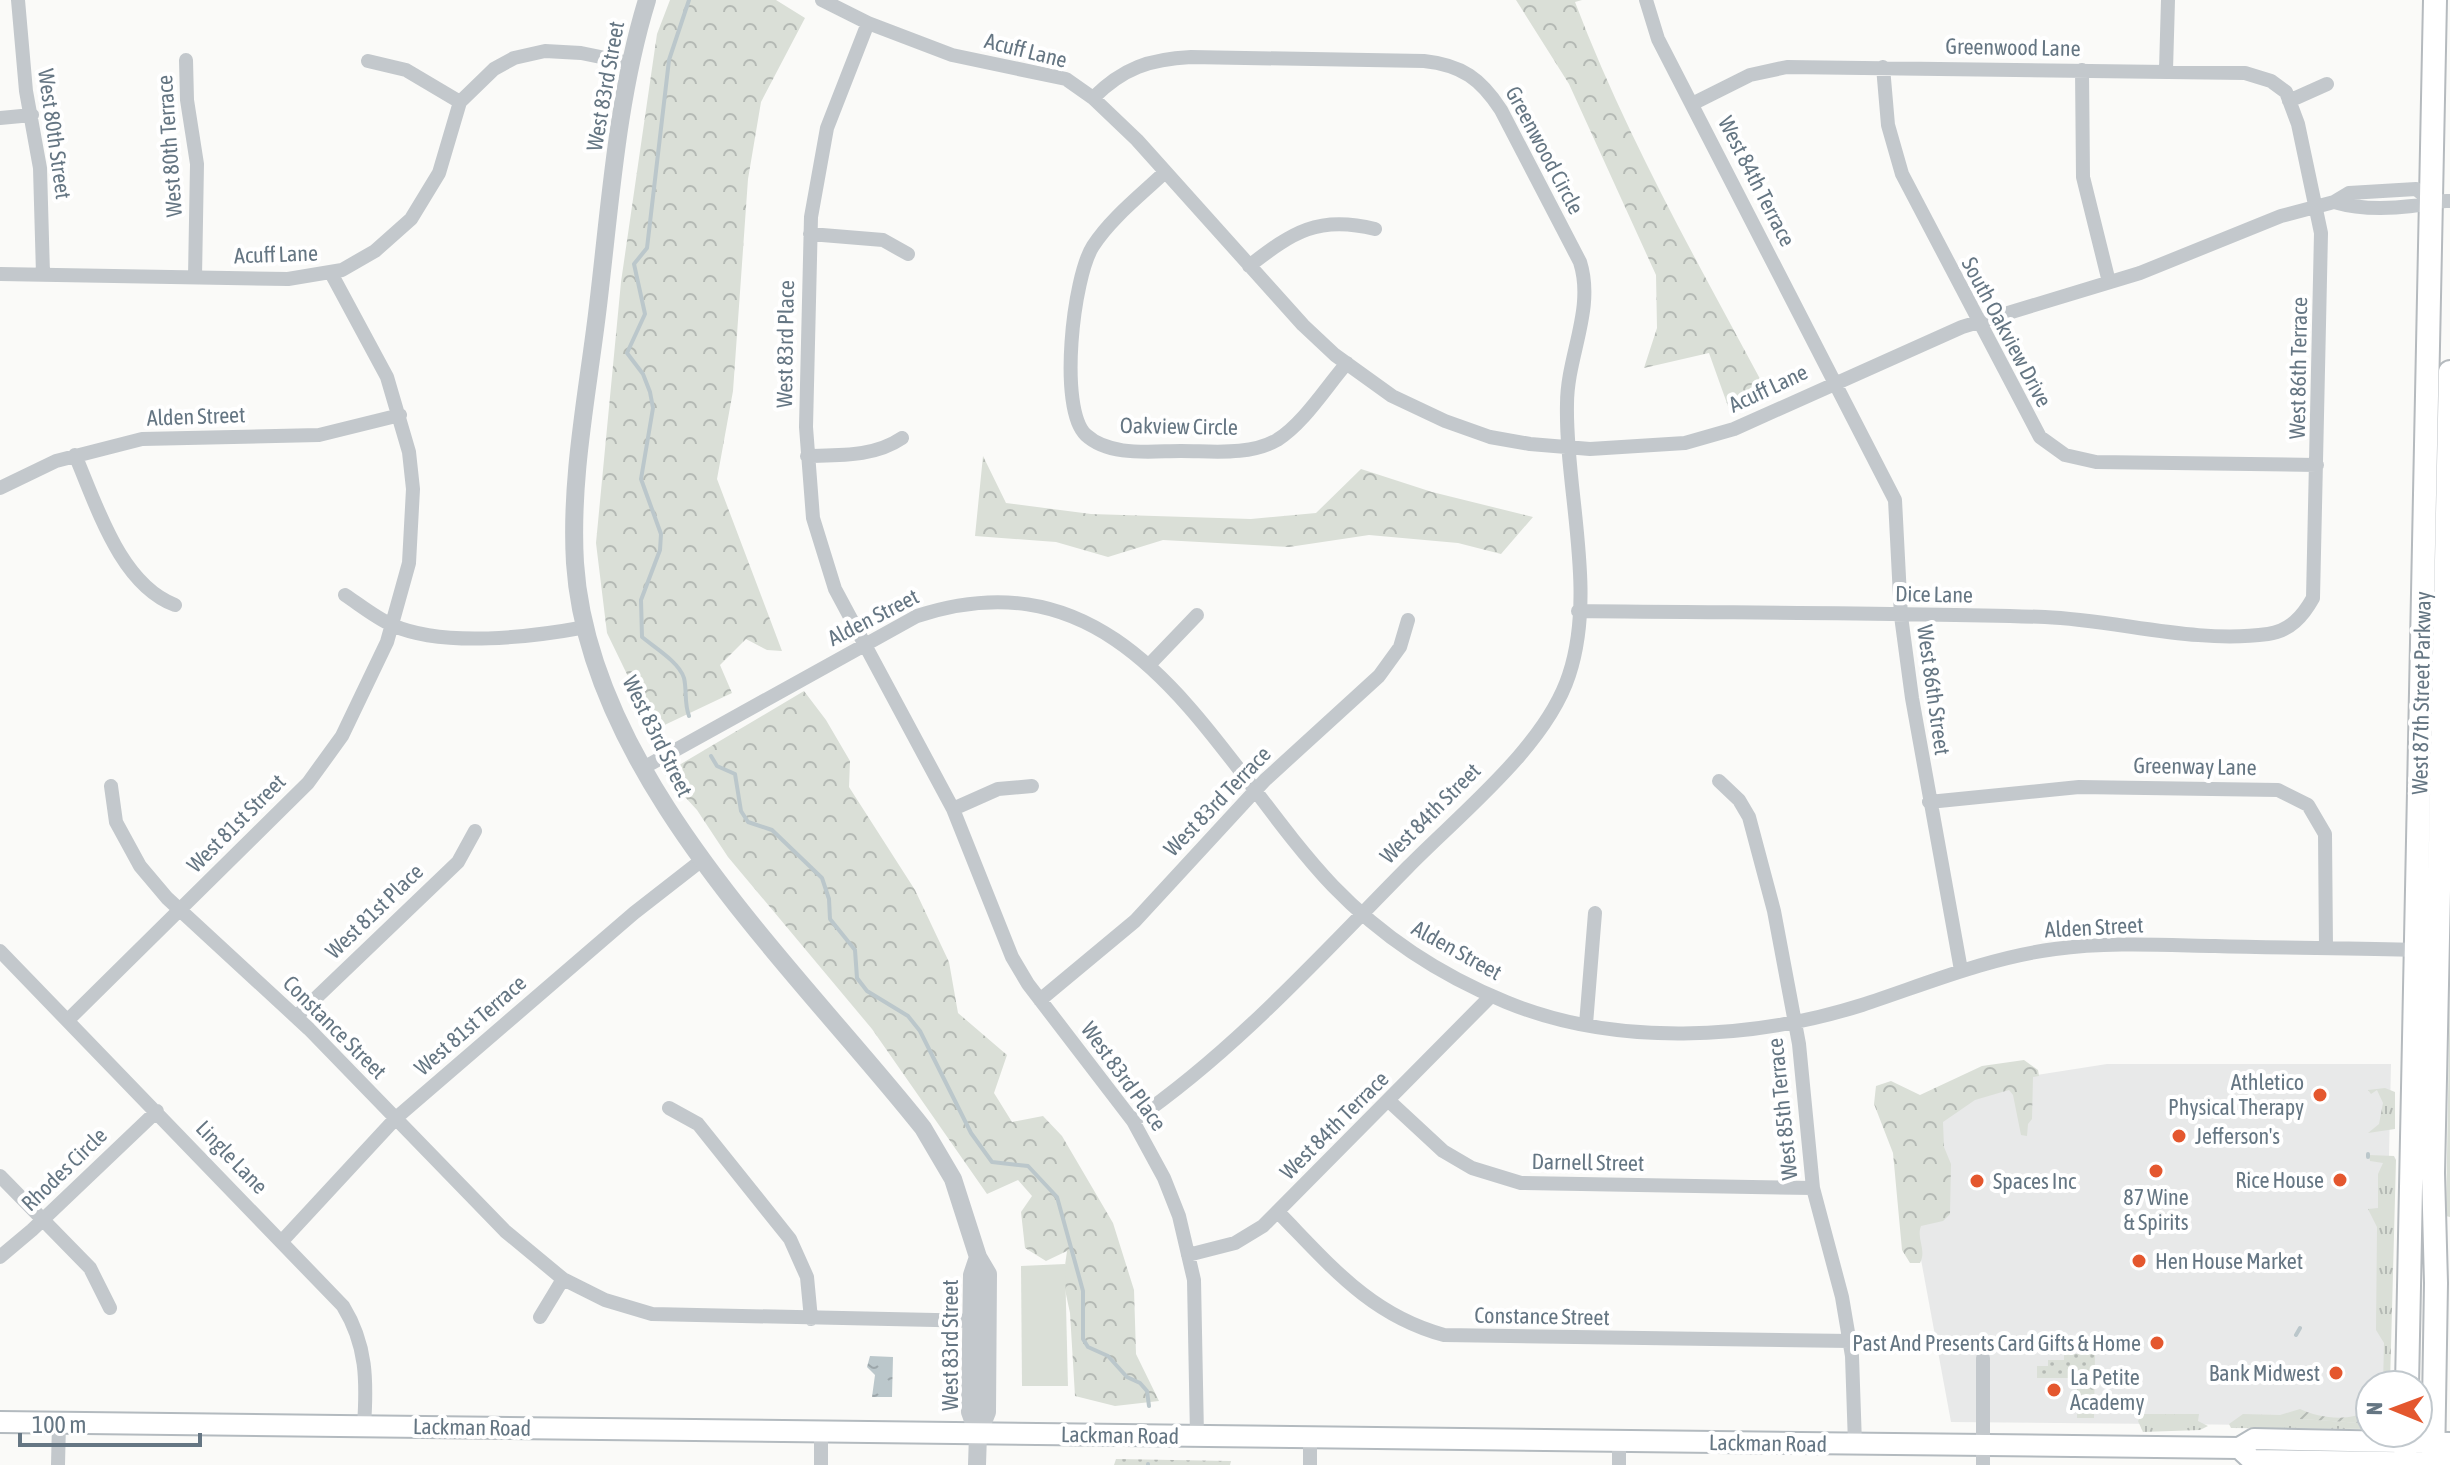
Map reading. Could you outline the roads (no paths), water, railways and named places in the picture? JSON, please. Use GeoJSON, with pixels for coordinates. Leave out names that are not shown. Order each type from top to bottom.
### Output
{"type":"FeatureCollection","features":[{"type":"Feature","properties":{"kind":"main road","name":"West 87th Street Parkway"},"geometry":{"type":"LineString","coordinates":[[2407,1369],[2440,200],[2435,0]]}},
{"type":"Feature","properties":{"kind":"main road","name":"West 87th Street Parkway"},"geometry":{"type":"LineString","coordinates":[[2440,1455],[2433,1173],[2450,372]]}},
{"type":"Feature","properties":{"kind":"main road","name":"Lackman Road"},"geometry":{"type":"LineString","coordinates":[[0,1422],[1855,1444],[1982,1455],[2239,1448],[2254,1439],[2440,1455]]}},
{"type":"Feature","properties":{"kind":"street","name":"West 80th Street"},"geometry":{"type":"LineString","coordinates":[[18,0],[22,62],[32,115],[44,217],[43,274]]}},
{"type":"Feature","properties":{"kind":"street","name":"West 83rd Street"},"geometry":{"type":"LineString","coordinates":[[647,0],[630,63],[576,486],[575,565],[586,627],[614,709],[643,768],[702,860],[923,1128],[953,1179],[978,1257],[988,1274],[980,1321],[987,1412],[978,1434],[977,1465]]}},
{"type":"Feature","properties":{"kind":"street","name":"Acuff Lane"},"geometry":{"type":"LineString","coordinates":[[822,0],[868,23],[952,55],[1066,79],[1093,98],[1165,172],[1303,325],[1347,363],[1392,396],[1445,421],[1490,437],[1569,448],[1685,443],[1734,429],[1834,381],[1977,322],[2109,282],[2316,206],[2334,202],[2351,207],[2416,206],[2440,200]]}},
{"type":"Feature","properties":{"kind":"street","name":"West 84th Terrace"},"geometry":{"type":"LineString","coordinates":[[1646,0],[1650,21],[1834,381]]}},
{"type":"Feature","properties":{"kind":"street"},"geometry":{"type":"LineString","coordinates":[[2166,70],[2168,0]]}},
{"type":"Feature","properties":{"kind":"street","name":"West 83rd Place"},"geometry":{"type":"LineString","coordinates":[[868,23],[827,128],[816,174],[810,234],[807,456],[810,494],[821,549],[835,589],[863,645],[953,809],[1012,957],[1040,1000],[1133,1121],[1164,1178],[1188,1255],[1196,1307],[1197,1436]]}},
{"type":"Feature","properties":{"kind":"street","name":"Acuff Lane"},"geometry":{"type":"LineString","coordinates":[[0,274],[288,279],[331,273],[375,251],[411,219],[439,173],[460,102],[494,69],[533,52],[559,50],[630,63]]}},
{"type":"Feature","properties":{"kind":"street","name":"Greenwood Circle"},"geometry":{"type":"LineString","coordinates":[[1093,98],[1136,65],[1157,59],[1424,61],[1444,63],[1470,72],[1486,86],[1501,110],[1582,270],[1585,287],[1582,321],[1570,368],[1567,403],[1569,448]]}},
{"type":"Feature","properties":{"kind":"street","name":"West 80th Terrace"},"geometry":{"type":"LineString","coordinates":[[186,60],[187,100],[197,164],[195,277]]}},
{"type":"Feature","properties":{"kind":"street"},"geometry":{"type":"LineString","coordinates":[[368,61],[406,70],[460,102]]}},
{"type":"Feature","properties":{"kind":"street","name":"Greenwood Lane"},"geometry":{"type":"LineString","coordinates":[[1692,104],[1750,75],[1776,68],[1883,67],[2166,70],[2259,76],[2286,92],[2289,101]]}},
{"type":"Feature","properties":{"kind":"street","name":"South Oakview Drive"},"geometry":{"type":"LineString","coordinates":[[1883,67],[1888,125],[1902,174],[2028,421],[2040,437],[2065,455],[2096,462],[2317,465]]}},
{"type":"Feature","properties":{"kind":"street"},"geometry":{"type":"LineString","coordinates":[[2082,70],[2083,177],[2109,282]]}},
{"type":"Feature","properties":{"kind":"street"},"geometry":{"type":"LineString","coordinates":[[2289,101],[2327,84]]}},
{"type":"Feature","properties":{"kind":"street","name":"West 86th Terrace"},"geometry":{"type":"LineString","coordinates":[[2288,629],[2305,613],[2313,598],[2322,255],[2316,206],[2289,101]]}},
{"type":"Feature","properties":{"kind":"street"},"geometry":{"type":"LineString","coordinates":[[0,118],[32,115]]}},
{"type":"Feature","properties":{"kind":"street","name":"Oakview Circle"},"geometry":{"type":"LineString","coordinates":[[1165,172],[1109,225],[1081,270],[1076,294],[1071,382],[1080,438],[1130,451],[1260,448],[1278,439],[1294,425],[1347,363]]}},
{"type":"Feature","properties":{"kind":"street"},"geometry":{"type":"LineString","coordinates":[[1249,266],[1287,237],[1317,225],[1347,222],[1375,229]]}},
{"type":"Feature","properties":{"kind":"street"},"geometry":{"type":"LineString","coordinates":[[810,234],[883,240],[908,254]]}},
{"type":"Feature","properties":{"kind":"street","name":"West 81st Street"},"geometry":{"type":"LineString","coordinates":[[68,1020],[326,761],[360,702],[393,626],[409,563],[413,526],[409,452],[400,415],[374,349],[331,273]]}},
{"type":"Feature","properties":{"kind":"street","name":"West 86th Street"},"geometry":{"type":"LineString","coordinates":[[1834,381],[1895,500],[1901,616],[1929,802],[1961,970]]}},
{"type":"Feature","properties":{"kind":"street","name":"Alden Street"},"geometry":{"type":"LineString","coordinates":[[0,488],[75,455],[110,445],[166,437],[319,435],[400,415]]}},
{"type":"Feature","properties":{"kind":"street"},"geometry":{"type":"LineString","coordinates":[[807,456],[859,454],[891,445],[902,438]]}},
{"type":"Feature","properties":{"kind":"street","name":"West 84th Street"},"geometry":{"type":"LineString","coordinates":[[1133,1121],[1222,1051],[1362,913],[1546,723],[1570,673],[1578,611],[1578,533],[1569,448]]}},
{"type":"Feature","properties":{"kind":"street"},"geometry":{"type":"LineString","coordinates":[[75,455],[131,572],[151,593],[175,605]]}},
{"type":"Feature","properties":{"kind":"street"},"geometry":{"type":"LineString","coordinates":[[345,595],[393,626],[461,637],[502,638],[586,627]]}},
{"type":"Feature","properties":{"kind":"street","name":"Alden Street"},"geometry":{"type":"LineString","coordinates":[[643,768],[917,616],[962,603],[993,600],[1025,603],[1088,622],[1117,639],[1149,665],[1223,747],[1301,851],[1362,913],[1412,954],[1491,996],[1546,1015],[1586,1024],[1675,1032],[1724,1031],[1794,1021],[1859,1006],[1961,970],[2020,954],[2095,945],[2417,950]]}},
{"type":"Feature","properties":{"kind":"street","name":"Dice Lane"},"geometry":{"type":"LineString","coordinates":[[1578,611],[2065,618],[2194,634],[2252,635],[2288,629]]}},
{"type":"Feature","properties":{"kind":"street"},"geometry":{"type":"LineString","coordinates":[[1149,665],[1197,615]]}},
{"type":"Feature","properties":{"kind":"street","name":"West 83rd Terrace"},"geometry":{"type":"LineString","coordinates":[[1040,1000],[1135,921],[1255,791],[1392,662],[1406,633],[1408,620]]}},
{"type":"Feature","properties":{"kind":"street","name":"West 85th Terrace"},"geometry":{"type":"LineString","coordinates":[[1719,781],[1739,800],[1749,817],[1774,911],[1794,1021],[1813,1188],[1842,1297],[1850,1341],[1855,1387],[1855,1444]]}},
{"type":"Feature","properties":{"kind":"street","name":"Constance Street"},"geometry":{"type":"LineString","coordinates":[[111,786],[116,822],[140,866],[180,910],[296,1017],[505,1231],[563,1279],[605,1300],[652,1314],[980,1321]]}},
{"type":"Feature","properties":{"kind":"street"},"geometry":{"type":"LineString","coordinates":[[953,809],[998,789],[1032,786]]}},
{"type":"Feature","properties":{"kind":"street","name":"Greenway Lane"},"geometry":{"type":"LineString","coordinates":[[1929,802],[2079,787],[2251,788],[2294,795],[2308,805],[2325,834],[2326,948]]}},
{"type":"Feature","properties":{"kind":"street","name":"West 81st Place"},"geometry":{"type":"LineString","coordinates":[[296,1017],[458,862],[475,831]]}},
{"type":"Feature","properties":{"kind":"street","name":"West 81st Terrace"},"geometry":{"type":"LineString","coordinates":[[283,1240],[396,1118],[634,913],[702,860]]}},
{"type":"Feature","properties":{"kind":"street"},"geometry":{"type":"LineString","coordinates":[[1586,1024],[1595,913]]}},
{"type":"Feature","properties":{"kind":"street","name":"Lingle Lane"},"geometry":{"type":"LineString","coordinates":[[0,951],[283,1240],[343,1306],[358,1330],[366,1364],[364,1426]]}},
{"type":"Feature","properties":{"kind":"street","name":"West 84th Terrace"},"geometry":{"type":"LineString","coordinates":[[1188,1255],[1235,1243],[1278,1212],[1491,996]]}},
{"type":"Feature","properties":{"kind":"street","name":"Darnell Street"},"geometry":{"type":"LineString","coordinates":[[1389,1101],[1443,1151],[1472,1168],[1521,1183],[1813,1188]]}},
{"type":"Feature","properties":{"kind":"street"},"geometry":{"type":"LineString","coordinates":[[669,1108],[698,1124],[790,1239],[807,1277],[811,1319]]}},
{"type":"Feature","properties":{"kind":"street","name":"Rhodes Circle"},"geometry":{"type":"LineString","coordinates":[[0,1257],[157,1111]]}},
{"type":"Feature","properties":{"kind":"street"},"geometry":{"type":"LineString","coordinates":[[0,1176],[90,1268],[110,1308]]}},
{"type":"Feature","properties":{"kind":"street","name":"Constance Street"},"geometry":{"type":"LineString","coordinates":[[1278,1212],[1360,1294],[1383,1311],[1418,1328],[1444,1335],[1850,1341]]}},
{"type":"Feature","properties":{"kind":"street"},"geometry":{"type":"LineString","coordinates":[[540,1317],[563,1279]]}},
{"type":"Feature","properties":{"kind":"street"},"geometry":{"type":"LineString","coordinates":[[1982,1455],[1983,1358]]}},
{"type":"Feature","properties":{"kind":"street"},"geometry":{"type":"LineString","coordinates":[[58,1465],[59,1423]]}},
{"type":"Feature","properties":{"kind":"street"},"geometry":{"type":"LineString","coordinates":[[821,1433],[821,1465]]}},
{"type":"Feature","properties":{"kind":"street"},"geometry":{"type":"LineString","coordinates":[[1310,1438],[1310,1465]]}},
{"type":"Feature","properties":{"kind":"street"},"geometry":{"type":"LineString","coordinates":[[1619,1441],[1619,1465]]}},
{"type":"Feature","properties":{"kind":"water"},"geometry":{"type":"Polygon","coordinates":[[[870,1356],[893,1357],[892,1397],[872,1397],[875,1375],[867,1367],[870,1356]]]}},
{"type":"Feature","properties":{"kind":"waterway"},"geometry":{"type":"LineString","coordinates":[[689,0],[669,60],[647,248],[634,264],[645,314],[627,353],[643,374],[650,392],[653,408],[641,479],[661,534],[660,550],[641,600],[642,637],[681,672],[689,716]]}},
{"type":"Feature","properties":{"kind":"waterway"},"geometry":{"type":"LineString","coordinates":[[711,756],[717,766],[735,774],[741,811],[748,822],[772,830],[822,878],[829,899],[830,919],[855,950],[857,978],[867,991],[908,1016],[920,1031],[971,1133],[992,1162],[1028,1166],[1057,1197],[1083,1291],[1083,1339],[1088,1347],[1108,1356],[1127,1377],[1140,1383],[1147,1391],[1149,1406]]}},
{"type":"Feature","properties":{"kind":"waterway"},"geometry":{"type":"LineString","coordinates":[[2296,1335],[2300,1328]]}},
{"type":"Feature","properties":{"kind":"place","name":"Athletico Physical Therapy"},"geometry":{"type":"Point","coordinates":[2320,1095]}},
{"type":"Feature","properties":{"kind":"place","name":"Jefferson's"},"geometry":{"type":"Point","coordinates":[2179,1136]}},
{"type":"Feature","properties":{"kind":"place","name":"87 Wine & Spirits"},"geometry":{"type":"Point","coordinates":[2156,1171]}},
{"type":"Feature","properties":{"kind":"place","name":"Rice House"},"geometry":{"type":"Point","coordinates":[2340,1180]}},
{"type":"Feature","properties":{"kind":"place","name":"Spaces Inc"},"geometry":{"type":"Point","coordinates":[1977,1181]}},
{"type":"Feature","properties":{"kind":"place","name":"Hen House Market"},"geometry":{"type":"Point","coordinates":[2139,1261]}},
{"type":"Feature","properties":{"kind":"place","name":"Past And Presents Card Gifts & Home"},"geometry":{"type":"Point","coordinates":[2157,1343]}},
{"type":"Feature","properties":{"kind":"place","name":"Bank Midwest"},"geometry":{"type":"Point","coordinates":[2336,1373]}},
{"type":"Feature","properties":{"kind":"place","name":"La Petite Academy"},"geometry":{"type":"Point","coordinates":[2054,1390]}}]}
